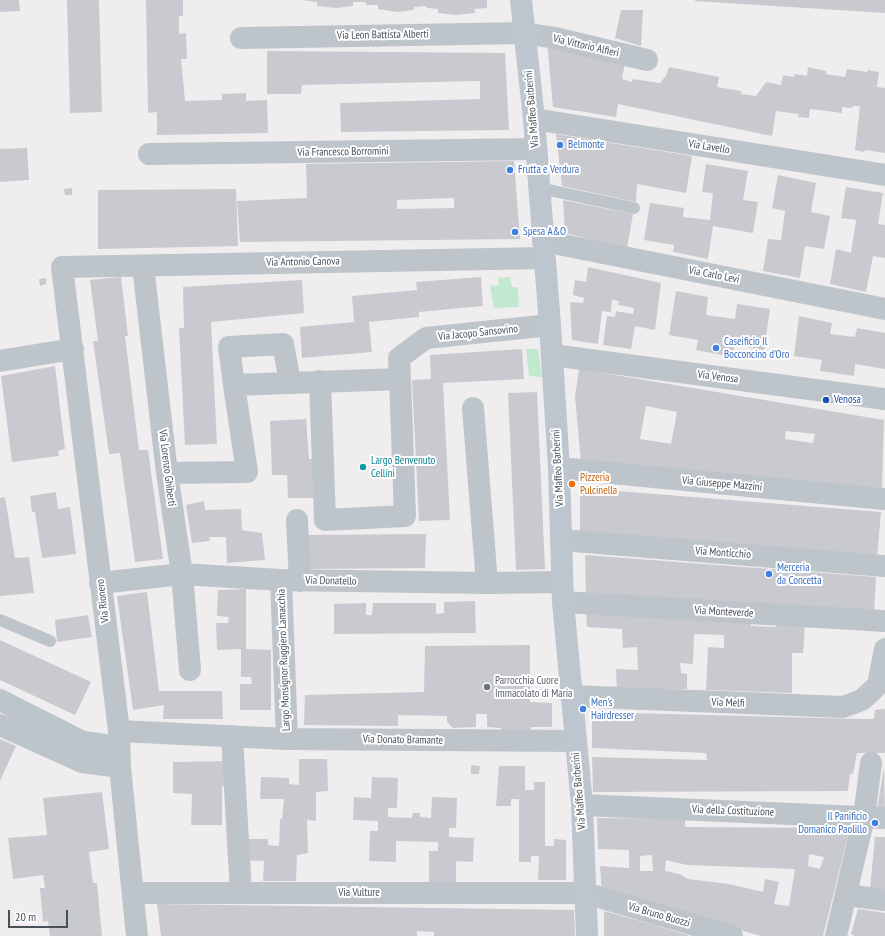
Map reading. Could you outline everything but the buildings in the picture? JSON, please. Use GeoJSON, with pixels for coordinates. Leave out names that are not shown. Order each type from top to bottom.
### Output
{"type":"FeatureCollection","features":[{"type":"Feature","properties":{"kind":"street","name":"Via Maffeo Barberini"},"geometry":{"type":"LineString","coordinates":[[521,0],[534,119],[550,325],[559,468],[560,540],[563,592],[572,696],[574,741],[582,805],[588,936]]}},
{"type":"Feature","properties":{"kind":"street","name":"Via Leon Battista Alberti"},"geometry":{"type":"LineString","coordinates":[[241,38],[524,32]]}},
{"type":"Feature","properties":{"kind":"street","name":"Via Vittorio Alfieri"},"geometry":{"type":"LineString","coordinates":[[524,32],[647,60]]}},
{"type":"Feature","properties":{"kind":"street","name":"Via Lavello"},"geometry":{"type":"LineString","coordinates":[[534,119],[885,175]]}},
{"type":"Feature","properties":{"kind":"street","name":"Via Francesco Borromini"},"geometry":{"type":"LineString","coordinates":[[150,154],[536,149]]}},
{"type":"Feature","properties":{"kind":"street","name":"Via Antonio Canova"},"geometry":{"type":"LineString","coordinates":[[62,267],[143,266],[543,249]]}},
{"type":"Feature","properties":{"kind":"street","name":"Via Carlo Levi"},"geometry":{"type":"LineString","coordinates":[[543,249],[885,309]]}},
{"type":"Feature","properties":{"kind":"street","name":"Via Lorenzo Ghiberti"},"geometry":{"type":"LineString","coordinates":[[143,266],[167,473],[182,574],[190,670]]}},
{"type":"Feature","properties":{"kind":"street","name":"Via Rionero"},"geometry":{"type":"LineString","coordinates":[[62,267],[73,349],[119,748],[137,936]]}},
{"type":"Feature","properties":{"kind":"street","name":"Via Jacopo Sansovino"},"geometry":{"type":"LineString","coordinates":[[400,379],[399,358],[426,338],[550,325]]}},
{"type":"Feature","properties":{"kind":"street"},"geometry":{"type":"LineString","coordinates":[[167,473],[247,472],[229,347],[283,344],[290,382]]}},
{"type":"Feature","properties":{"kind":"street"},"geometry":{"type":"LineString","coordinates":[[0,361],[73,349]]}},
{"type":"Feature","properties":{"kind":"street","name":"Via Venosa"},"geometry":{"type":"LineString","coordinates":[[552,355],[885,399]]}},
{"type":"Feature","properties":{"kind":"street"},"geometry":{"type":"LineString","coordinates":[[234,385],[290,382],[320,381],[400,379],[405,516],[325,520],[320,381]]}},
{"type":"Feature","properties":{"kind":"street"},"geometry":{"type":"LineString","coordinates":[[473,408],[487,583]]}},
{"type":"Feature","properties":{"kind":"street","name":"Via Giuseppe Mazzini"},"geometry":{"type":"LineString","coordinates":[[559,468],[885,499]]}},
{"type":"Feature","properties":{"kind":"street","name":"Largo Monsignor Ruggiero Lamacchia"},"geometry":{"type":"LineString","coordinates":[[287,739],[290,581],[297,520]]}},
{"type":"Feature","properties":{"kind":"street","name":"Via Monticchio"},"geometry":{"type":"LineString","coordinates":[[560,540],[885,566]]}},
{"type":"Feature","properties":{"kind":"street","name":"Via Donatello"},"geometry":{"type":"LineString","coordinates":[[100,583],[182,574],[290,581],[487,583],[563,592]]}},
{"type":"Feature","properties":{"kind":"street","name":"Via Monteverde"},"geometry":{"type":"LineString","coordinates":[[563,592],[885,621]]}},
{"type":"Feature","properties":{"kind":"street","name":"Via Melfi"},"geometry":{"type":"LineString","coordinates":[[572,696],[843,707],[862,700],[878,685],[885,649]]}},
{"type":"Feature","properties":{"kind":"street"},"geometry":{"type":"LineString","coordinates":[[0,700],[83,742],[119,748]]}},
{"type":"Feature","properties":{"kind":"street"},"geometry":{"type":"LineString","coordinates":[[0,725],[82,762],[119,748]]}},
{"type":"Feature","properties":{"kind":"street"},"geometry":{"type":"LineString","coordinates":[[232,736],[241,893]]}},
{"type":"Feature","properties":{"kind":"street","name":"Via Donato Bramante"},"geometry":{"type":"LineString","coordinates":[[119,748],[232,736],[287,739],[574,741]]}},
{"type":"Feature","properties":{"kind":"street"},"geometry":{"type":"LineString","coordinates":[[836,936],[864,817],[871,763]]}},
{"type":"Feature","properties":{"kind":"street","name":"Via della Costituzione"},"geometry":{"type":"LineString","coordinates":[[582,805],[885,818]]}},
{"type":"Feature","properties":{"kind":"street","name":"Via Vulture"},"geometry":{"type":"LineString","coordinates":[[134,893],[585,893]]}},
{"type":"Feature","properties":{"kind":"street","name":"Via Bruno Buozzi"},"geometry":{"type":"LineString","coordinates":[[585,893],[732,936]]}},
{"type":"Feature","properties":{"kind":"street"},"geometry":{"type":"LineString","coordinates":[[846,895],[885,900]]}},
{"type":"Feature","properties":{"kind":"lane"},"geometry":{"type":"LineString","coordinates":[[539,188],[634,208]]}},
{"type":"Feature","properties":{"kind":"lane"},"geometry":{"type":"LineString","coordinates":[[0,620],[50,641]]}},
{"type":"Feature","properties":{"kind":"green space"},"geometry":{"type":"Polygon","coordinates":[[[510,277],[512,287],[518,287],[519,307],[494,308],[490,286],[499,285],[498,278],[510,277]]]}},
{"type":"Feature","properties":{"kind":"green space"},"geometry":{"type":"Polygon","coordinates":[[[526,349],[538,349],[542,377],[529,376],[526,349]]]}},
{"type":"Feature","properties":{"kind":"place","name":"Belmonte"},"geometry":{"type":"Point","coordinates":[560,145]}},
{"type":"Feature","properties":{"kind":"place","name":"Frutta e Verdura"},"geometry":{"type":"Point","coordinates":[510,170]}},
{"type":"Feature","properties":{"kind":"place","name":"Spesa A&O"},"geometry":{"type":"Point","coordinates":[515,232]}},
{"type":"Feature","properties":{"kind":"place","name":"Caseificio Il Bocconcino d'Oro"},"geometry":{"type":"Point","coordinates":[716,348]}},
{"type":"Feature","properties":{"kind":"place","name":"Venosa"},"geometry":{"type":"Point","coordinates":[826,400]}},
{"type":"Feature","properties":{"kind":"place","name":"Largo Benvenuto Cellini"},"geometry":{"type":"Point","coordinates":[363,467]}},
{"type":"Feature","properties":{"kind":"place","name":"Pizzeria Pulcinella"},"geometry":{"type":"Point","coordinates":[572,484]}},
{"type":"Feature","properties":{"kind":"place","name":"Merceria da Concetta"},"geometry":{"type":"Point","coordinates":[769,574]}},
{"type":"Feature","properties":{"kind":"place","name":"Parrocchia Cuore Immacolato di Maria"},"geometry":{"type":"Point","coordinates":[487,687]}},
{"type":"Feature","properties":{"kind":"place","name":"Men's Hairdresser"},"geometry":{"type":"Point","coordinates":[583,709]}},
{"type":"Feature","properties":{"kind":"place","name":"Il Panificio Domanico Paolillo"},"geometry":{"type":"Point","coordinates":[875,823]}}]}
